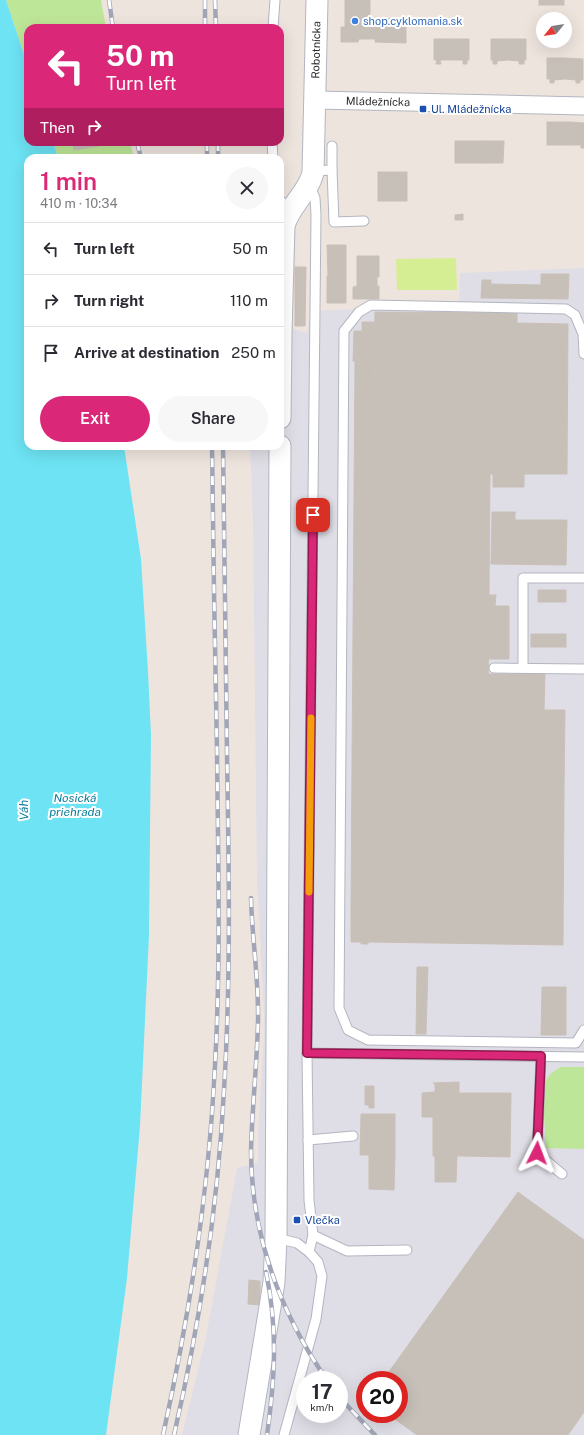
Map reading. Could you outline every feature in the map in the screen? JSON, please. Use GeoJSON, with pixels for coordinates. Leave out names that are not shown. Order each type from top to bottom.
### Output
{"type":"FeatureCollection","features":[{"type":"Feature","properties":{"kind":"street","name":"Robotnícka"},"geometry":{"type":"LineString","coordinates":[[317,0],[316,100],[318,175]]}},
{"type":"Feature","properties":{"kind":"street","name":"Mládežnícka"},"geometry":{"type":"LineString","coordinates":[[316,100],[584,106]]}},
{"type":"Feature","properties":{"kind":"street"},"geometry":{"type":"LineString","coordinates":[[284,226],[286,217],[285,206],[318,175]]}},
{"type":"Feature","properties":{"kind":"street"},"geometry":{"type":"LineString","coordinates":[[249,1435],[272,1301],[276,1238],[277,450]]}},
{"type":"Feature","properties":{"kind":"lane"},"geometry":{"type":"LineString","coordinates":[[273,24],[275,0]]}},
{"type":"Feature","properties":{"kind":"lane"},"geometry":{"type":"LineString","coordinates":[[309,1252],[313,1235],[308,1140],[307,1053],[315,198],[318,175],[332,146]]}},
{"type":"Feature","properties":{"kind":"lane"},"geometry":{"type":"LineString","coordinates":[[318,175],[334,222],[364,221]]}},
{"type":"Feature","properties":{"kind":"lane"},"geometry":{"type":"LineString","coordinates":[[584,354],[583,334],[575,314],[566,309],[371,305],[359,312],[344,331],[339,1008],[348,1030],[368,1040],[576,1043],[584,1030]]}},
{"type":"Feature","properties":{"kind":"lane"},"geometry":{"type":"LineString","coordinates":[[522,668],[522,578],[584,578]]}},
{"type":"Feature","properties":{"kind":"lane"},"geometry":{"type":"LineString","coordinates":[[494,668],[584,669]]}},
{"type":"Feature","properties":{"kind":"lane"},"geometry":{"type":"LineString","coordinates":[[307,1053],[584,1056]]}},
{"type":"Feature","properties":{"kind":"lane"},"geometry":{"type":"LineString","coordinates":[[541,1056],[537,1153],[562,1174]]}},
{"type":"Feature","properties":{"kind":"lane"},"geometry":{"type":"LineString","coordinates":[[308,1140],[353,1136]]}},
{"type":"Feature","properties":{"kind":"lane"},"geometry":{"type":"LineString","coordinates":[[313,1235],[347,1251],[406,1250]]}},
{"type":"Feature","properties":{"kind":"lane"},"geometry":{"type":"LineString","coordinates":[[276,1238],[297,1243],[309,1252],[318,1262],[322,1276],[316,1319],[284,1435]]}},
{"type":"Feature","properties":{"kind":"shaded area"},"geometry":{"type":"Polygon","coordinates":[[[584,268],[584,1435],[182,1435],[206,1337],[237,1168],[258,1163],[258,1133],[264,1015],[257,882],[253,519],[250,450],[284,450],[284,326],[307,333],[311,311],[459,305],[460,273],[584,268]]]}},
{"type":"Feature","properties":{"kind":"green space"},"geometry":{"type":"Polygon","coordinates":[[[6,0],[101,0],[105,24],[24,24],[24,55],[6,0]]]}},
{"type":"Feature","properties":{"kind":"green space"},"geometry":{"type":"Polygon","coordinates":[[[54,146],[131,146],[133,154],[57,154],[54,146]]]}},
{"type":"Feature","properties":{"kind":"green space"},"geometry":{"type":"Polygon","coordinates":[[[456,258],[457,290],[397,290],[396,259],[456,258]]]}},
{"type":"Feature","properties":{"kind":"green space"},"geometry":{"type":"Polygon","coordinates":[[[561,1067],[584,1067],[584,1149],[546,1148],[544,1102],[545,1085],[550,1075],[561,1067]]]}},
{"type":"Feature","properties":{"kind":"water","name":"Nosická priehrada"},"geometry":{"type":"Polygon","coordinates":[[[0,0],[6,0],[24,55],[24,146],[54,146],[57,154],[24,154],[24,450],[125,450],[141,559],[151,735],[149,935],[140,1126],[127,1278],[106,1435],[0,1435],[0,0]]]}},
{"type":"Feature","properties":{"kind":"building"},"geometry":{"type":"Polygon","coordinates":[[[345,0],[370,0],[370,18],[406,19],[406,43],[375,42],[375,39],[359,39],[358,42],[341,42],[341,27],[345,27],[345,0]]]}},
{"type":"Feature","properties":{"kind":"building"},"geometry":{"type":"Polygon","coordinates":[[[539,0],[564,0],[564,5],[539,5],[539,0]]]}},
{"type":"Feature","properties":{"kind":"building"},"geometry":{"type":"Polygon","coordinates":[[[434,39],[452,39],[452,60],[440,60],[441,64],[436,64],[437,60],[434,60],[434,39]]]}},
{"type":"Feature","properties":{"kind":"building"},"geometry":{"type":"Polygon","coordinates":[[[452,39],[469,39],[469,60],[467,60],[467,64],[463,64],[463,60],[452,60],[452,39]]]}},
{"type":"Feature","properties":{"kind":"building"},"geometry":{"type":"Polygon","coordinates":[[[491,39],[508,39],[508,60],[497,61],[497,64],[493,64],[493,60],[491,60],[491,39]]]}},
{"type":"Feature","properties":{"kind":"building"},"geometry":{"type":"Polygon","coordinates":[[[508,39],[526,39],[526,60],[524,60],[524,64],[519,64],[519,61],[508,60],[508,39]]]}},
{"type":"Feature","properties":{"kind":"building"},"geometry":{"type":"Polygon","coordinates":[[[547,58],[565,58],[565,79],[554,80],[554,83],[550,83],[550,79],[547,79],[547,58]]]}},
{"type":"Feature","properties":{"kind":"building"},"geometry":{"type":"Polygon","coordinates":[[[565,58],[583,59],[583,80],[580,80],[580,83],[576,83],[576,80],[565,79],[565,58]]]}},
{"type":"Feature","properties":{"kind":"building"},"geometry":{"type":"Polygon","coordinates":[[[547,122],[571,122],[571,145],[547,145],[547,122]]]}},
{"type":"Feature","properties":{"kind":"building"},"geometry":{"type":"Polygon","coordinates":[[[571,122],[584,123],[584,148],[581,148],[581,145],[571,145],[571,122]]]}},
{"type":"Feature","properties":{"kind":"building"},"geometry":{"type":"Polygon","coordinates":[[[455,141],[480,141],[480,163],[455,163],[455,141]]]}},
{"type":"Feature","properties":{"kind":"building"},"geometry":{"type":"Polygon","coordinates":[[[480,141],[504,141],[503,163],[480,163],[480,141]]]}},
{"type":"Feature","properties":{"kind":"building"},"geometry":{"type":"Polygon","coordinates":[[[74,146],[99,146],[74,150],[74,146]]]}},
{"type":"Feature","properties":{"kind":"building"},"geometry":{"type":"Polygon","coordinates":[[[378,172],[407,172],[407,201],[378,201],[378,172]]]}},
{"type":"Feature","properties":{"kind":"building"},"geometry":{"type":"Polygon","coordinates":[[[463,214],[463,220],[455,220],[455,215],[463,214]]]}},
{"type":"Feature","properties":{"kind":"building"},"geometry":{"type":"Polygon","coordinates":[[[327,245],[346,245],[346,303],[327,303],[327,245]]]}},
{"type":"Feature","properties":{"kind":"building"},"geometry":{"type":"Polygon","coordinates":[[[357,256],[379,256],[379,277],[377,277],[377,286],[379,286],[379,299],[353,299],[353,287],[357,286],[357,256]]]}},
{"type":"Feature","properties":{"kind":"building"},"geometry":{"type":"Polygon","coordinates":[[[295,267],[306,267],[305,326],[295,326],[295,267]]]}},
{"type":"Feature","properties":{"kind":"building"},"geometry":{"type":"Polygon","coordinates":[[[541,274],[569,274],[568,299],[481,298],[482,280],[491,280],[491,284],[541,285],[541,274]]]}},
{"type":"Feature","properties":{"kind":"building"},"geometry":{"type":"Polygon","coordinates":[[[375,312],[517,313],[517,323],[568,324],[567,474],[524,474],[524,487],[493,487],[493,474],[373,473],[375,312]]]}},
{"type":"Feature","properties":{"kind":"building"},"geometry":{"type":"Polygon","coordinates":[[[362,322],[375,322],[374,361],[353,361],[354,331],[362,331],[362,322]]]}},
{"type":"Feature","properties":{"kind":"building"},"geometry":{"type":"Polygon","coordinates":[[[355,361],[374,361],[370,904],[351,904],[355,361]]]}},
{"type":"Feature","properties":{"kind":"building"},"geometry":{"type":"Polygon","coordinates":[[[373,473],[490,474],[488,710],[565,710],[564,793],[371,790],[373,473]]]}},
{"type":"Feature","properties":{"kind":"building"},"geometry":{"type":"Polygon","coordinates":[[[492,512],[516,512],[515,520],[567,520],[566,565],[491,564],[492,512]]]}},
{"type":"Feature","properties":{"kind":"building"},"geometry":{"type":"Polygon","coordinates":[[[538,590],[566,590],[566,602],[538,602],[538,590]]]}},
{"type":"Feature","properties":{"kind":"building"},"geometry":{"type":"Polygon","coordinates":[[[489,595],[496,595],[495,606],[509,606],[509,659],[488,659],[489,595]]]}},
{"type":"Feature","properties":{"kind":"building"},"geometry":{"type":"Polygon","coordinates":[[[531,634],[566,634],[566,647],[531,647],[531,634]]]}},
{"type":"Feature","properties":{"kind":"building"},"geometry":{"type":"Polygon","coordinates":[[[488,674],[545,674],[544,710],[488,710],[488,674]]]}},
{"type":"Feature","properties":{"kind":"building"},"geometry":{"type":"Polygon","coordinates":[[[371,790],[564,793],[563,945],[369,942],[371,790]]]}},
{"type":"Feature","properties":{"kind":"building"},"geometry":{"type":"Polygon","coordinates":[[[351,904],[370,904],[368,944],[351,942],[351,904]]]}},
{"type":"Feature","properties":{"kind":"building"},"geometry":{"type":"Polygon","coordinates":[[[417,967],[428,967],[426,1034],[416,1034],[417,967]]]}},
{"type":"Feature","properties":{"kind":"building"},"geometry":{"type":"Polygon","coordinates":[[[542,987],[566,987],[566,1035],[541,1035],[542,987]]]}},
{"type":"Feature","properties":{"kind":"building"},"geometry":{"type":"Polygon","coordinates":[[[459,1082],[459,1093],[457,1093],[457,1117],[461,1117],[460,1156],[457,1156],[456,1182],[435,1182],[433,1117],[422,1117],[422,1093],[435,1092],[435,1083],[433,1083],[459,1082]]]}},
{"type":"Feature","properties":{"kind":"building"},"geometry":{"type":"Polygon","coordinates":[[[365,1086],[374,1086],[374,1108],[369,1108],[369,1105],[365,1105],[365,1086]]]}},
{"type":"Feature","properties":{"kind":"building"},"geometry":{"type":"Polygon","coordinates":[[[457,1093],[511,1093],[510,1157],[460,1156],[461,1117],[457,1117],[457,1093]]]}},
{"type":"Feature","properties":{"kind":"building"},"geometry":{"type":"Polygon","coordinates":[[[361,1114],[395,1114],[395,1155],[360,1155],[361,1114]]]}},
{"type":"Feature","properties":{"kind":"building"},"geometry":{"type":"Polygon","coordinates":[[[369,1155],[395,1155],[394,1190],[369,1189],[369,1155]]]}},
{"type":"Feature","properties":{"kind":"building"},"geometry":{"type":"Polygon","coordinates":[[[518,1192],[584,1240],[584,1412],[568,1435],[417,1435],[400,1423],[408,1423],[408,1371],[389,1371],[518,1192]]]}},
{"type":"Feature","properties":{"kind":"building"},"geometry":{"type":"Polygon","coordinates":[[[249,1280],[260,1281],[260,1305],[248,1304],[249,1280]]]}},
{"type":"Feature","properties":{"kind":"railway"},"geometry":{"type":"LineString","coordinates":[[109,0],[112,24]]}},
{"type":"Feature","properties":{"kind":"railway"},"geometry":{"type":"LineString","coordinates":[[205,0],[205,24]]}},
{"type":"Feature","properties":{"kind":"railway"},"geometry":{"type":"LineString","coordinates":[[215,0],[216,24]]}},
{"type":"Feature","properties":{"kind":"railway"},"geometry":{"type":"LineString","coordinates":[[138,146],[140,154]]}},
{"type":"Feature","properties":{"kind":"railway"},"geometry":{"type":"LineString","coordinates":[[207,146],[207,154]]}},
{"type":"Feature","properties":{"kind":"railway"},"geometry":{"type":"LineString","coordinates":[[218,146],[218,154]]}},
{"type":"Feature","properties":{"kind":"railway"},"geometry":{"type":"LineString","coordinates":[[163,1435],[182,1343],[197,1251],[208,1158],[217,1026],[219,908],[212,450]]}},
{"type":"Feature","properties":{"kind":"railway"},"geometry":{"type":"LineString","coordinates":[[174,1435],[200,1307],[212,1220],[221,1133],[226,1048],[229,964],[229,881],[223,450]]}},
{"type":"Feature","properties":{"kind":"railway"},"geometry":{"type":"LineString","coordinates":[[251,898],[258,1006],[251,1151],[252,1182],[256,1212],[271,1272],[282,1300],[295,1328],[321,1371]]}},
{"type":"Feature","properties":{"kind":"railway"},"geometry":{"type":"LineString","coordinates":[[266,1272],[270,1293],[274,1334],[272,1394],[267,1435]]}},
{"type":"Feature","properties":{"kind":"railway"},"geometry":{"type":"LineString","coordinates":[[348,1406],[375,1435]]}},
{"type":"Feature","properties":{"kind":"slow traffic"},"geometry":{"type":"LineString","coordinates":[[309,892],[311,718]]}},
{"type":"Feature","properties":{"kind":"place","name":"shop.cyklomania.sk"},"geometry":{"type":"Point","coordinates":[355,21]}},
{"type":"Feature","properties":{"kind":"place","name":"Ul. Mládežnícka"},"geometry":{"type":"Point","coordinates":[423,109]}},
{"type":"Feature","properties":{"kind":"place","name":"Vlečka"},"geometry":{"type":"Point","coordinates":[297,1220]}},
{"type":"Feature","properties":{"kind":"route"},"geometry":{"type":"LineString","coordinates":[[313,515],[307,1053],[541,1056],[537,1153]]}},
{"type":"Feature","properties":{"kind":"water label","name":"Váh"},"geometry":{"type":"Point","coordinates":[24,810]}}]}
